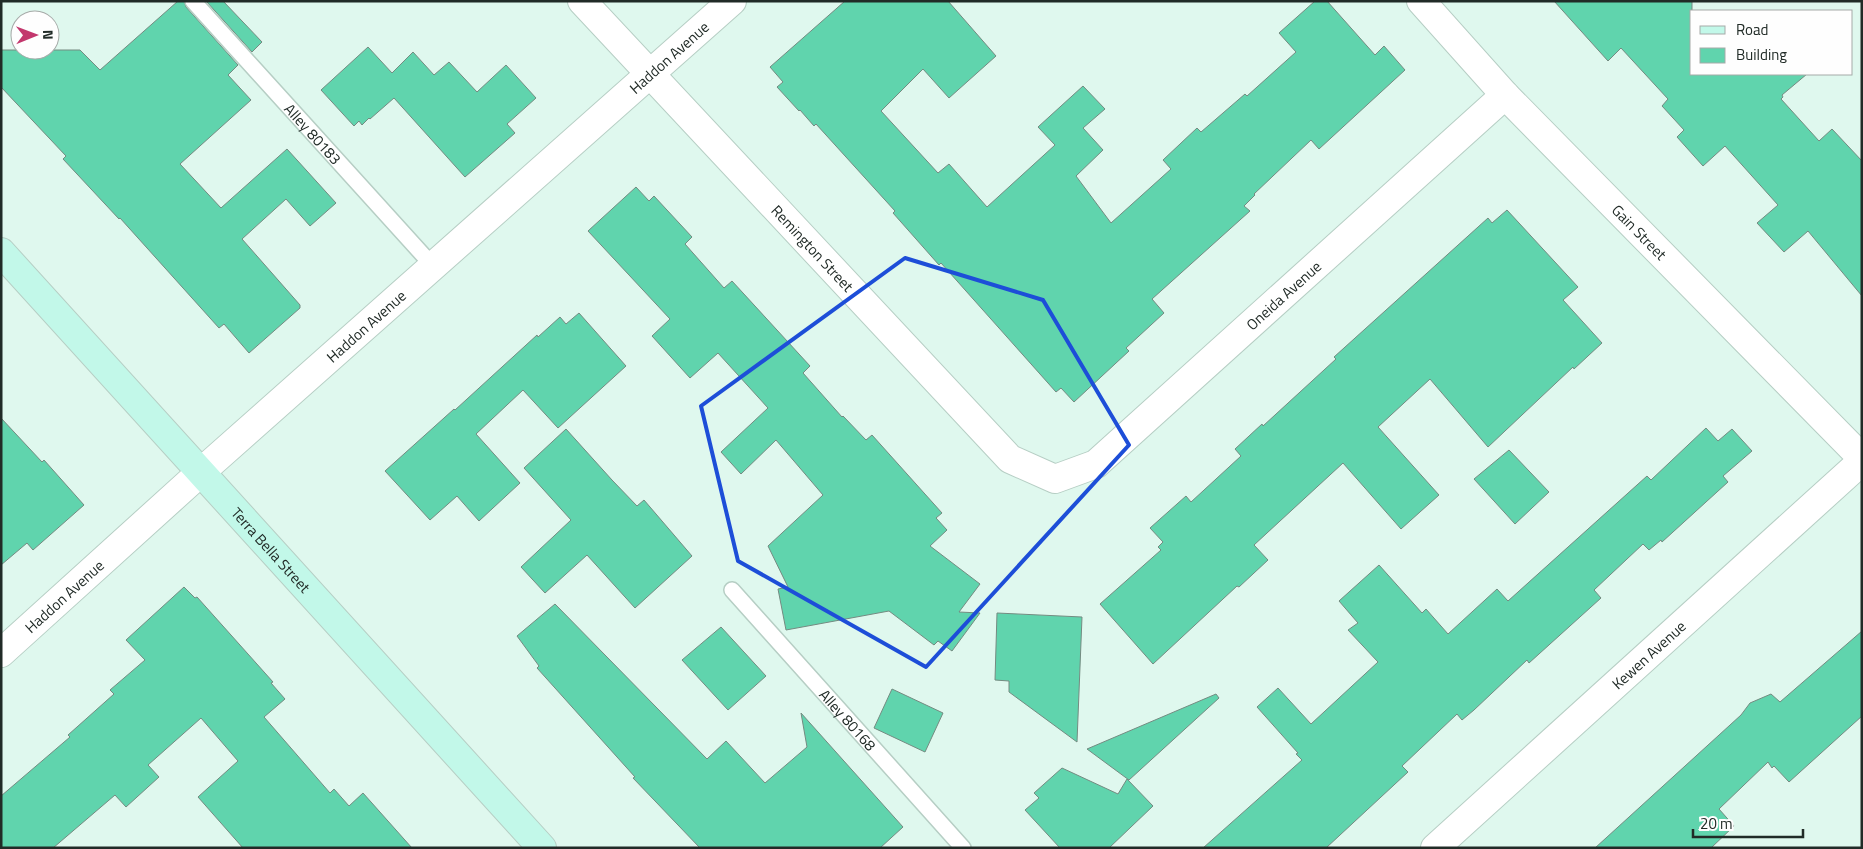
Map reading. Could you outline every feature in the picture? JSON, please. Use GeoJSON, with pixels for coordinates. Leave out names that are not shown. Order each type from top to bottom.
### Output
{"type":"FeatureCollection","features":[{"type":"Feature","properties":{"kind":"main road","name":"Terra Bella Street"},"geometry":{"type":"LineString","coordinates":[[1,252],[542,848]]}},
{"type":"Feature","properties":{"kind":"street","name":"Remington Street"},"geometry":{"type":"LineString","coordinates":[[582,1],[1010,459],[1055,479]]}},
{"type":"Feature","properties":{"kind":"street","name":"Haddon Avenue"},"geometry":{"type":"LineString","coordinates":[[1,653],[201,472],[732,1]]}},
{"type":"Feature","properties":{"kind":"street","name":"Gain Street"},"geometry":{"type":"LineString","coordinates":[[1420,1],[1504,95],[1862,460]]}},
{"type":"Feature","properties":{"kind":"street","name":"Oneida Avenue"},"geometry":{"type":"LineString","coordinates":[[1055,479],[1096,464],[1504,95]]}},
{"type":"Feature","properties":{"kind":"street","name":"Kewen Avenue"},"geometry":{"type":"LineString","coordinates":[[1435,848],[1862,460]]}},
{"type":"Feature","properties":{"kind":"lane","name":"Alley 80183"},"geometry":{"type":"LineString","coordinates":[[193,1],[433,266]]}},
{"type":"Feature","properties":{"kind":"lane","name":"Alley 80168"},"geometry":{"type":"LineString","coordinates":[[732,590],[963,848]]}},
{"type":"Feature","properties":{"kind":"highlighted area"},"geometry":{"type":"Polygon","coordinates":[[[905,258],[1043,300],[1129,445],[926,667],[738,561],[701,406],[905,258]]]}},
{"type":"Feature","properties":{"kind":"building"},"geometry":{"type":"Polygon","coordinates":[[[178,1],[184,1],[186,7],[238,65],[228,75],[251,100],[180,164],[221,208],[287,149],[336,203],[310,226],[286,199],[242,239],[300,305],[300,308],[249,353],[224,324],[219,328],[120,218],[63,159],[66,156],[1,87],[1,50],[10,50],[10,60],[60,60],[60,50],[80,50],[100,70],[178,1]]]}},
{"type":"Feature","properties":{"kind":"building"},"geometry":{"type":"Polygon","coordinates":[[[206,1],[223,1],[262,42],[252,52],[206,1]]]}},
{"type":"Feature","properties":{"kind":"building"},"geometry":{"type":"Polygon","coordinates":[[[845,1],[948,1],[996,56],[949,98],[923,69],[881,111],[938,173],[949,164],[987,207],[1055,145],[1038,127],[1083,86],[1105,109],[1083,128],[1103,150],[1076,176],[1111,223],[1171,169],[1163,160],[1197,128],[1201,132],[1245,94],[1247,96],[1296,52],[1279,33],[1315,1],[1327,1],[1375,55],[1384,46],[1405,70],[1319,149],[1311,140],[1254,194],[1244,206],[1250,211],[1152,299],[1164,313],[1126,348],[1129,351],[1074,402],[1061,388],[1056,392],[941,263],[939,265],[893,213],[895,211],[816,124],[814,126],[777,87],[783,82],[770,67],[845,1]]]}},
{"type":"Feature","properties":{"kind":"building"},"geometry":{"type":"Polygon","coordinates":[[[1554,1],[1692,1],[1692,10],[1690,10],[1690,75],[1806,75],[1782,95],[1781,99],[1819,141],[1832,129],[1862,161],[1862,296],[1808,231],[1784,252],[1757,223],[1778,205],[1725,146],[1703,166],[1677,137],[1684,130],[1662,106],[1668,99],[1621,48],[1608,61],[1554,1]]]}},
{"type":"Feature","properties":{"kind":"building"},"geometry":{"type":"Polygon","coordinates":[[[368,47],[392,73],[413,52],[434,75],[449,62],[477,92],[506,65],[536,98],[507,124],[515,133],[465,177],[394,98],[362,125],[359,121],[354,126],[321,90],[368,47]]]}},
{"type":"Feature","properties":{"kind":"building"},"geometry":{"type":"Polygon","coordinates":[[[636,187],[649,201],[654,196],[692,237],[685,244],[724,288],[732,281],[810,366],[803,373],[842,417],[866,440],[872,435],[942,513],[936,518],[947,530],[930,546],[980,584],[959,612],[980,613],[952,651],[938,641],[934,645],[889,611],[786,630],[778,589],[788,587],[768,546],[823,495],[776,440],[741,474],[721,452],[768,408],[718,353],[690,378],[652,336],[670,319],[588,231],[636,187]]]}},
{"type":"Feature","properties":{"kind":"building"},"geometry":{"type":"Polygon","coordinates":[[[1507,210],[1578,287],[1563,300],[1602,343],[1574,369],[1573,367],[1488,447],[1430,379],[1378,427],[1439,495],[1401,529],[1343,463],[1254,545],[1268,560],[1239,587],[1237,586],[1153,664],[1100,604],[1161,550],[1158,547],[1163,542],[1150,528],[1186,496],[1191,502],[1241,456],[1235,449],[1336,359],[1334,357],[1488,218],[1492,223],[1507,210]]]}},
{"type":"Feature","properties":{"kind":"building"},"geometry":{"type":"Polygon","coordinates":[[[579,313],[626,366],[558,428],[523,390],[476,434],[520,483],[479,521],[457,496],[430,520],[385,471],[537,335],[538,337],[560,317],[566,324],[579,313]]]}},
{"type":"Feature","properties":{"kind":"building"},"geometry":{"type":"Polygon","coordinates":[[[1,418],[42,462],[44,460],[84,505],[33,550],[27,543],[1,565],[1,418]]]}},
{"type":"Feature","properties":{"kind":"building"},"geometry":{"type":"Polygon","coordinates":[[[1706,428],[1718,441],[1732,429],[1752,451],[1723,476],[1728,482],[1662,542],[1661,540],[1649,550],[1643,544],[1594,590],[1601,598],[1529,663],[1527,660],[1462,720],[1457,714],[1402,766],[1408,772],[1326,848],[1203,848],[1302,760],[1257,707],[1278,688],[1311,724],[1378,662],[1348,630],[1358,623],[1339,601],[1379,565],[1422,613],[1426,609],[1448,634],[1497,589],[1508,601],[1647,476],[1651,480],[1706,428]]]}},
{"type":"Feature","properties":{"kind":"building"},"geometry":{"type":"Polygon","coordinates":[[[566,429],[637,506],[644,500],[692,556],[635,608],[587,555],[545,593],[521,567],[571,520],[524,468],[566,429]]]}},
{"type":"Feature","properties":{"kind":"building"},"geometry":{"type":"Polygon","coordinates":[[[1509,450],[1549,492],[1515,524],[1474,479],[1509,450]]]}},
{"type":"Feature","properties":{"kind":"building"},"geometry":{"type":"Polygon","coordinates":[[[184,587],[195,598],[197,597],[273,682],[271,683],[285,699],[264,717],[330,793],[334,789],[349,806],[363,793],[412,848],[243,848],[198,797],[238,761],[201,718],[148,765],[159,777],[126,807],[115,795],[53,848],[1,848],[1,796],[70,737],[68,735],[114,694],[110,690],[145,660],[126,640],[184,587]]]}},
{"type":"Feature","properties":{"kind":"building"},"geometry":{"type":"Polygon","coordinates":[[[555,604],[707,759],[726,741],[765,783],[807,747],[801,713],[903,827],[880,848],[700,848],[633,778],[635,777],[537,668],[539,666],[517,636],[555,604]]]}},
{"type":"Feature","properties":{"kind":"building"},"geometry":{"type":"Polygon","coordinates":[[[997,613],[1082,617],[1077,742],[1009,692],[1009,681],[995,680],[997,613]]]}},
{"type":"Feature","properties":{"kind":"building"},"geometry":{"type":"Polygon","coordinates":[[[721,627],[766,676],[728,710],[682,660],[721,627]]]}},
{"type":"Feature","properties":{"kind":"building"},"geometry":{"type":"Polygon","coordinates":[[[1862,631],[1862,716],[1789,782],[1774,766],[1772,768],[1768,762],[1719,809],[1734,826],[1711,848],[1595,848],[1741,715],[1750,703],[1771,694],[1780,702],[1862,631]]]}},
{"type":"Feature","properties":{"kind":"building"},"geometry":{"type":"Polygon","coordinates":[[[892,689],[943,713],[925,752],[874,728],[892,689]]]}},
{"type":"Feature","properties":{"kind":"building"},"geometry":{"type":"Polygon","coordinates":[[[1216,694],[1219,698],[1129,780],[1087,749],[1216,694]]]}},
{"type":"Feature","properties":{"kind":"building"},"geometry":{"type":"Polygon","coordinates":[[[1062,768],[1118,794],[1127,779],[1153,806],[1109,848],[1060,848],[1025,810],[1039,798],[1034,793],[1062,768]]]}}]}
